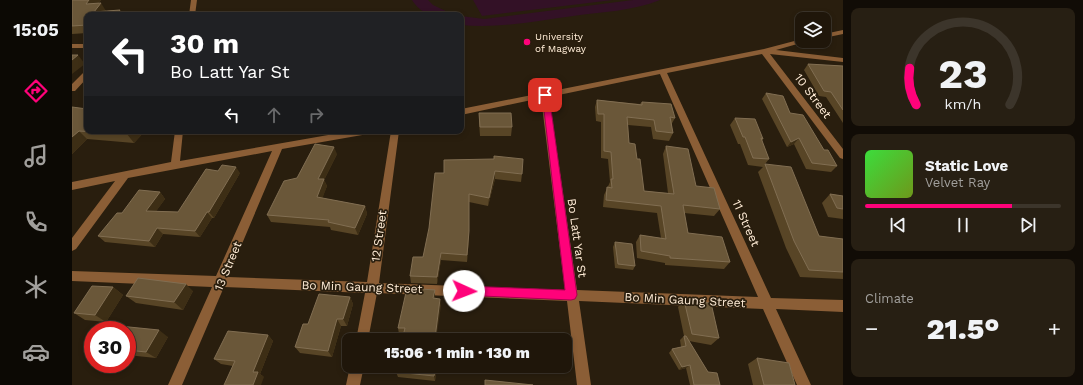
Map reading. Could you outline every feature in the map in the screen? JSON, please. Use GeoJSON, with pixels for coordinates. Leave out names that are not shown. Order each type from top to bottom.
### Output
{"type":"FeatureCollection","features":[{"type":"Feature","properties":{"kind":"street"},"geometry":{"type":"LineString","coordinates":[[192,12],[194,0]]}},
{"type":"Feature","properties":{"kind":"street"},"geometry":{"type":"LineString","coordinates":[[831,35],[843,32]]}},
{"type":"Feature","properties":{"kind":"street"},"geometry":{"type":"LineString","coordinates":[[464,111],[664,72],[795,43]]}},
{"type":"Feature","properties":{"kind":"street"},"geometry":{"type":"LineString","coordinates":[[72,46],[84,46]]}},
{"type":"Feature","properties":{"kind":"street"},"geometry":{"type":"LineString","coordinates":[[764,51],[843,60]]}},
{"type":"Feature","properties":{"kind":"street","name":"10 Street"},"geometry":{"type":"LineString","coordinates":[[764,51],[843,156]]}},
{"type":"Feature","properties":{"kind":"street","name":"11 Street"},"geometry":{"type":"LineString","coordinates":[[664,72],[804,385]]}},
{"type":"Feature","properties":{"kind":"street"},"geometry":{"type":"LineString","coordinates":[[72,88],[84,77]]}},
{"type":"Feature","properties":{"kind":"street","name":"Bo Latt Yar St"},"geometry":{"type":"LineString","coordinates":[[545,95],[584,385]]}},
{"type":"Feature","properties":{"kind":"street"},"geometry":{"type":"LineString","coordinates":[[176,164],[179,134]]}},
{"type":"Feature","properties":{"kind":"street"},"geometry":{"type":"LineString","coordinates":[[72,186],[176,164],[350,134]]}},
{"type":"Feature","properties":{"kind":"street","name":"12 Street"},"geometry":{"type":"LineString","coordinates":[[363,333],[372,287],[395,134]]}},
{"type":"Feature","properties":{"kind":"street","name":"13 Street"},"geometry":{"type":"LineString","coordinates":[[175,385],[279,146]]}},
{"type":"Feature","properties":{"kind":"street"},"geometry":{"type":"LineString","coordinates":[[72,246],[124,176]]}},
{"type":"Feature","properties":{"kind":"street","name":"Bo Min Gaung Street"},"geometry":{"type":"LineString","coordinates":[[72,276],[843,306]]}},
{"type":"Feature","properties":{"kind":"street"},"geometry":{"type":"LineString","coordinates":[[353,385],[356,373]]}},
{"type":"Feature","properties":{"kind":"shaded area"},"geometry":{"type":"Polygon","coordinates":[[[412,0],[428,0],[433,5],[448,12],[424,12],[416,6],[412,0]]]}},
{"type":"Feature","properties":{"kind":"shaded area"},"geometry":{"type":"Polygon","coordinates":[[[473,0],[613,0],[482,16],[473,0]]]}},
{"type":"Feature","properties":{"kind":"shaded area"},"geometry":{"type":"Polygon","coordinates":[[[633,0],[660,0],[628,9],[517,24],[489,26],[464,25],[464,16],[484,19],[633,0]]]}},
{"type":"Feature","properties":{"kind":"building"},"geometry":{"type":"Polygon","coordinates":[[[72,0],[89,0],[86,4],[101,3],[94,12],[84,12],[84,25],[72,26],[72,0]]]}},
{"type":"Feature","properties":{"kind":"building"},"geometry":{"type":"Polygon","coordinates":[[[120,10],[118,12],[94,12],[120,10]]]}},
{"type":"Feature","properties":{"kind":"building"},"geometry":{"type":"Polygon","coordinates":[[[72,55],[78,55],[72,60],[72,55]]]}},
{"type":"Feature","properties":{"kind":"building"},"geometry":{"type":"Polygon","coordinates":[[[808,64],[843,66],[843,110],[831,92],[824,91],[808,64]]]}},
{"type":"Feature","properties":{"kind":"building"},"geometry":{"type":"Polygon","coordinates":[[[766,93],[783,96],[790,113],[803,115],[824,150],[828,150],[837,166],[812,163],[799,138],[791,142],[766,93]]]}},
{"type":"Feature","properties":{"kind":"building"},"geometry":{"type":"Polygon","coordinates":[[[597,100],[642,105],[642,102],[671,104],[675,118],[670,117],[673,133],[656,131],[654,120],[627,117],[629,143],[635,144],[637,159],[640,159],[644,191],[674,194],[666,146],[688,149],[696,186],[714,188],[720,209],[683,205],[688,233],[722,237],[730,262],[670,258],[670,256],[641,251],[640,235],[666,239],[661,206],[606,200],[607,187],[612,188],[611,179],[613,179],[611,152],[604,151],[604,114],[598,114],[597,100]]]}},
{"type":"Feature","properties":{"kind":"building"},"geometry":{"type":"Polygon","coordinates":[[[72,107],[84,109],[84,131],[79,131],[72,137],[72,107]]]}},
{"type":"Feature","properties":{"kind":"building"},"geometry":{"type":"Polygon","coordinates":[[[479,113],[511,113],[512,127],[480,127],[479,113]]]}},
{"type":"Feature","properties":{"kind":"building"},"geometry":{"type":"Polygon","coordinates":[[[735,118],[755,119],[769,159],[753,158],[745,137],[743,137],[735,118]]]}},
{"type":"Feature","properties":{"kind":"building"},"geometry":{"type":"Polygon","coordinates":[[[315,144],[334,147],[318,179],[324,179],[317,197],[365,206],[355,228],[328,222],[329,220],[267,215],[284,181],[297,178],[315,144]]]}},
{"type":"Feature","properties":{"kind":"building"},"geometry":{"type":"Polygon","coordinates":[[[494,156],[523,159],[522,174],[495,171],[489,198],[469,194],[469,231],[467,255],[441,253],[437,277],[410,276],[413,257],[423,257],[429,228],[435,173],[444,173],[444,160],[494,159],[494,156]]]}},
{"type":"Feature","properties":{"kind":"building"},"geometry":{"type":"Polygon","coordinates":[[[765,164],[791,167],[819,236],[843,239],[843,272],[809,270],[794,241],[765,164]]]}},
{"type":"Feature","properties":{"kind":"building"},"geometry":{"type":"Polygon","coordinates":[[[222,165],[236,167],[209,212],[207,212],[195,231],[157,228],[149,241],[98,236],[117,213],[122,213],[139,190],[160,192],[146,211],[178,212],[206,169],[218,171],[222,165]]]}},
{"type":"Feature","properties":{"kind":"building"},"geometry":{"type":"Polygon","coordinates":[[[830,194],[843,196],[843,209],[837,208],[830,194]]]}},
{"type":"Feature","properties":{"kind":"building"},"geometry":{"type":"Polygon","coordinates":[[[615,242],[632,244],[635,266],[618,264],[615,242]]]}},
{"type":"Feature","properties":{"kind":"building"},"geometry":{"type":"Polygon","coordinates":[[[138,278],[186,284],[174,302],[126,296],[138,278]]]}},
{"type":"Feature","properties":{"kind":"building"},"geometry":{"type":"Polygon","coordinates":[[[92,286],[113,287],[95,315],[74,313],[92,286]]]}},
{"type":"Feature","properties":{"kind":"building"},"geometry":{"type":"Polygon","coordinates":[[[407,288],[435,290],[433,298],[440,299],[436,333],[404,333],[405,328],[398,328],[407,288]]]}},
{"type":"Feature","properties":{"kind":"building"},"geometry":{"type":"Polygon","coordinates":[[[319,294],[350,297],[343,319],[337,319],[328,351],[295,347],[303,324],[308,324],[319,294]]]}},
{"type":"Feature","properties":{"kind":"building"},"geometry":{"type":"Polygon","coordinates":[[[684,300],[711,303],[719,338],[692,334],[684,300]]]}},
{"type":"Feature","properties":{"kind":"building"},"geometry":{"type":"Polygon","coordinates":[[[136,328],[159,330],[146,352],[136,351],[136,328]]]}},
{"type":"Feature","properties":{"kind":"building"},"geometry":{"type":"Polygon","coordinates":[[[228,331],[268,335],[253,372],[258,372],[253,385],[224,385],[235,361],[214,359],[228,331]]]}},
{"type":"Feature","properties":{"kind":"building"},"geometry":{"type":"Polygon","coordinates":[[[684,336],[686,336],[708,372],[717,373],[720,385],[694,385],[690,365],[682,367],[672,349],[686,346],[684,336]]]}},
{"type":"Feature","properties":{"kind":"building"},"geometry":{"type":"Polygon","coordinates":[[[757,358],[789,363],[795,385],[764,385],[757,358]]]}},
{"type":"Feature","properties":{"kind":"building"},"geometry":{"type":"Polygon","coordinates":[[[406,373],[435,373],[434,376],[406,373]]]}},
{"type":"Feature","properties":{"kind":"building"},"geometry":{"type":"Polygon","coordinates":[[[485,380],[533,385],[485,385],[485,380]]]}},
{"type":"Feature","properties":{"kind":"place","name":"University of Magway"},"geometry":{"type":"Point","coordinates":[527,42]}},
{"type":"Feature","properties":{"kind":"route"},"geometry":{"type":"LineString","coordinates":[[464,291],[571,295],[545,95]]}}]}
